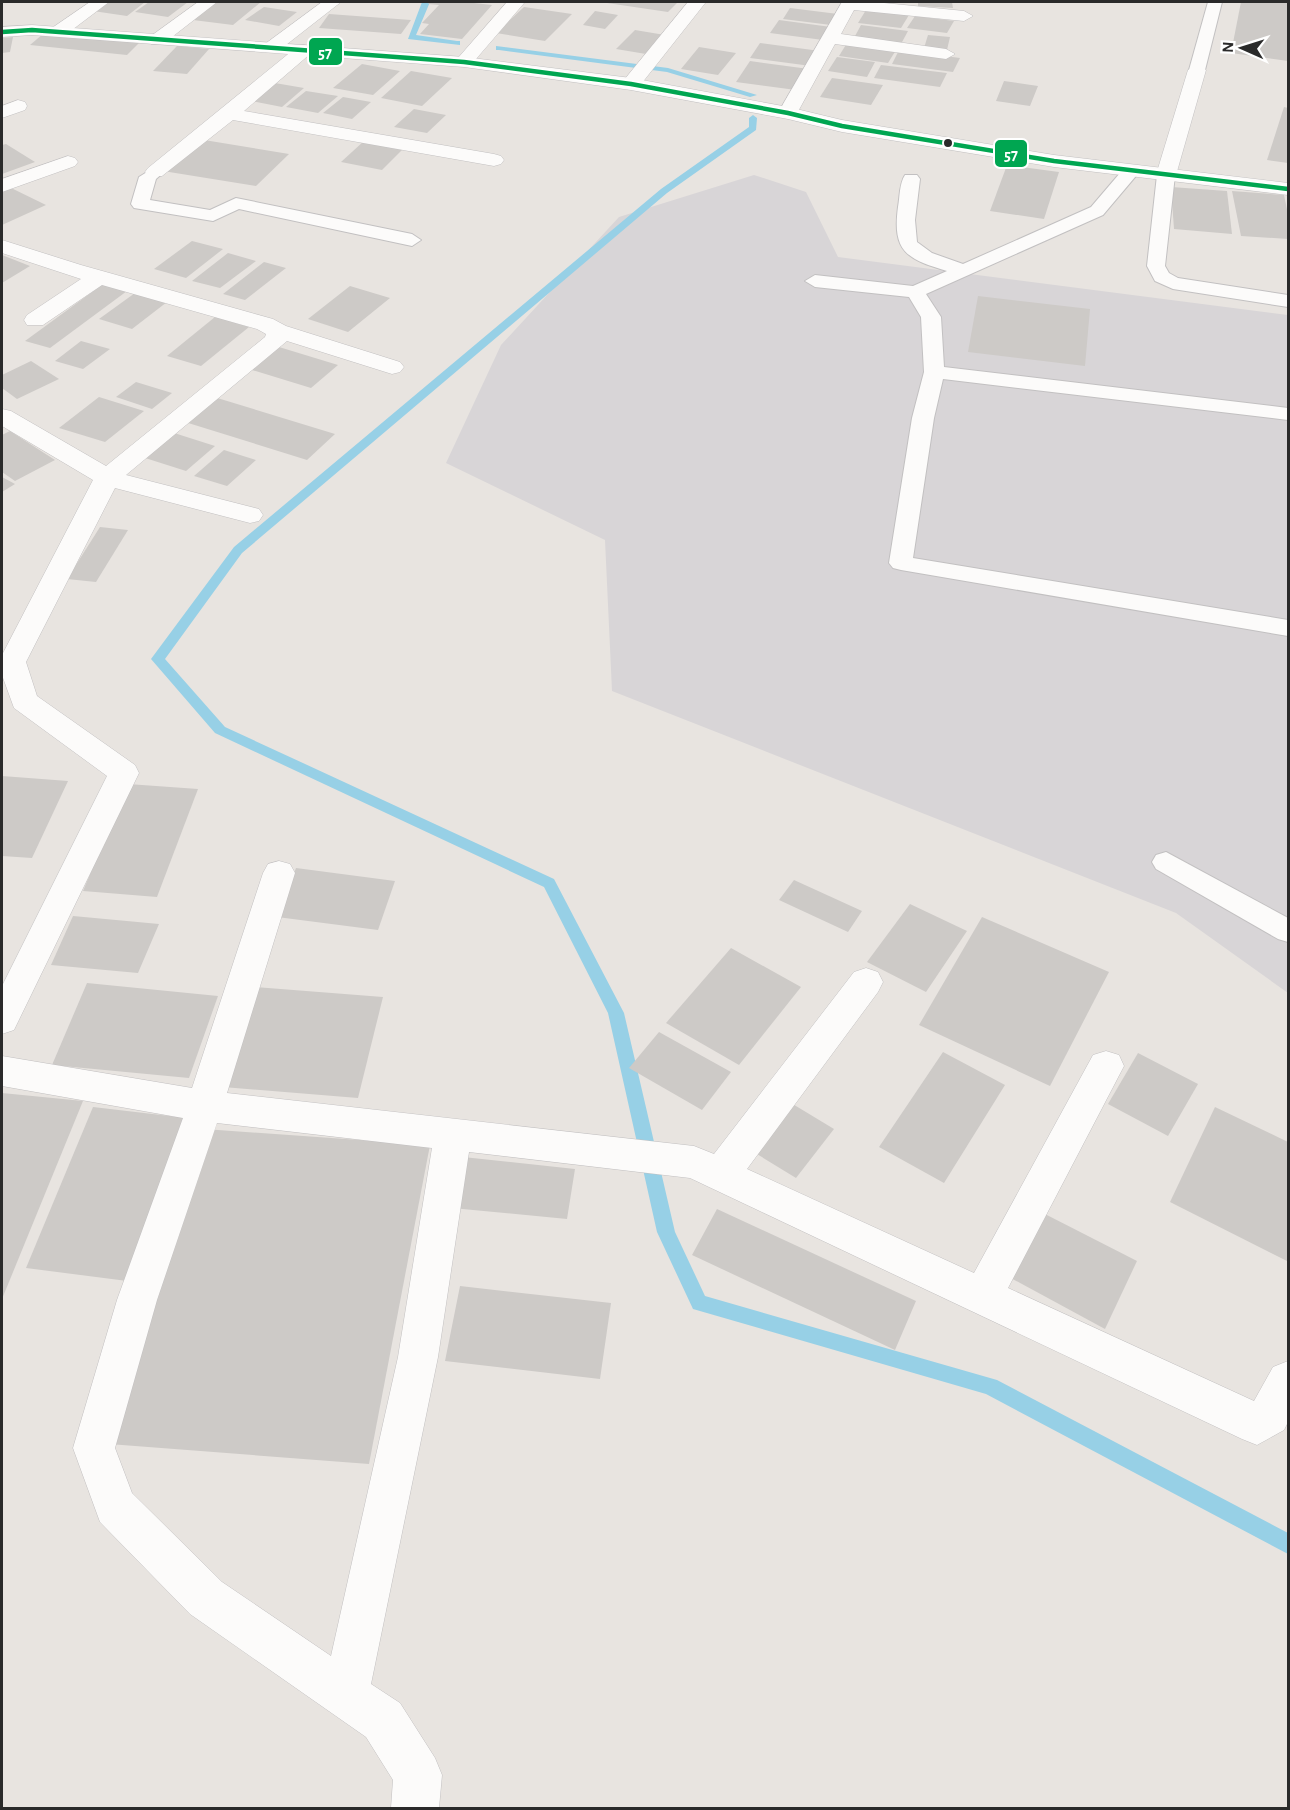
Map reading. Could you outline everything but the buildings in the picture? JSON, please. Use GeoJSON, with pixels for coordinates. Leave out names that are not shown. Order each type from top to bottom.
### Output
{"type":"FeatureCollection","features":[{"type":"Feature","properties":{"kind":"street"},"geometry":{"type":"LineString","coordinates":[[157,40],[208,2]]}},
{"type":"Feature","properties":{"kind":"street"},"geometry":{"type":"LineString","coordinates":[[271,48],[332,2]]}},
{"type":"Feature","properties":{"kind":"street"},"geometry":{"type":"LineString","coordinates":[[464,62],[516,2]]}},
{"type":"Feature","properties":{"kind":"street"},"geometry":{"type":"LineString","coordinates":[[641,72],[697,2]]}},
{"type":"Feature","properties":{"kind":"street"},"geometry":{"type":"LineString","coordinates":[[788,113],[850,3],[964,16]]}},
{"type":"Feature","properties":{"kind":"street"},"geometry":{"type":"LineString","coordinates":[[72,4],[96,5]]}},
{"type":"Feature","properties":{"kind":"street"},"geometry":{"type":"LineString","coordinates":[[58,32],[96,5]]}},
{"type":"Feature","properties":{"kind":"street"},"geometry":{"type":"LineString","coordinates":[[2,33],[58,32],[464,62],[641,72],[842,126],[1054,161],[1288,189]]}},
{"type":"Feature","properties":{"kind":"street"},"geometry":{"type":"LineString","coordinates":[[830,38],[946,54]]}},
{"type":"Feature","properties":{"kind":"street"},"geometry":{"type":"LineString","coordinates":[[155,172],[229,114],[303,50]]}},
{"type":"Feature","properties":{"kind":"street"},"geometry":{"type":"LineString","coordinates":[[1166,174],[1197,70]]}},
{"type":"Feature","properties":{"kind":"street"},"geometry":{"type":"LineString","coordinates":[[229,114],[494,160]]}},
{"type":"Feature","properties":{"kind":"street"},"geometry":{"type":"LineString","coordinates":[[2,186],[68,162]]}},
{"type":"Feature","properties":{"kind":"street"},"geometry":{"type":"LineString","coordinates":[[2,246],[99,277],[265,324],[278,331],[392,367]]}},
{"type":"Feature","properties":{"kind":"street"},"geometry":{"type":"LineString","coordinates":[[35,320],[99,277]]}},
{"type":"Feature","properties":{"kind":"street"},"geometry":{"type":"LineString","coordinates":[[2,1020],[124,772],[24,700],[12,662],[107,478],[276,340],[278,331]]}},
{"type":"Feature","properties":{"kind":"street"},"geometry":{"type":"LineString","coordinates":[[6,423],[107,478],[250,515]]}},
{"type":"Feature","properties":{"kind":"street"},"geometry":{"type":"LineString","coordinates":[[279,873],[205,1106],[136,1300],[94,1448],[115,1507],[206,1598],[383,1720],[418,1775],[415,1809]]}},
{"type":"Feature","properties":{"kind":"street"},"geometry":{"type":"LineString","coordinates":[[707,1168],[866,982]]}},
{"type":"Feature","properties":{"kind":"street"},"geometry":{"type":"LineString","coordinates":[[982,1297],[1106,1066]]}},
{"type":"Feature","properties":{"kind":"street"},"geometry":{"type":"LineString","coordinates":[[2,1071],[205,1106],[707,1168],[1257,1424],[1269,1416],[1288,1381]]}},
{"type":"Feature","properties":{"kind":"street"},"geometry":{"type":"LineString","coordinates":[[346,1694],[418,1357],[453,1136]]}},
{"type":"Feature","properties":{"kind":"lane"},"geometry":{"type":"LineString","coordinates":[[1197,70],[1215,2]]}},
{"type":"Feature","properties":{"kind":"lane"},"geometry":{"type":"LineString","coordinates":[[816,281],[915,292],[1097,211],[1132,170]]}},
{"type":"Feature","properties":{"kind":"lane"},"geometry":{"type":"LineString","coordinates":[[155,172],[148,177],[140,204],[213,216],[236,203],[412,240]]}},
{"type":"Feature","properties":{"kind":"lane"},"geometry":{"type":"LineString","coordinates":[[1166,174],[1156,266],[1162,277],[1173,282],[1288,301]]}},
{"type":"Feature","properties":{"kind":"lane"},"geometry":{"type":"LineString","coordinates":[[911,179],[904,238],[909,248],[934,261],[965,270]]}},
{"type":"Feature","properties":{"kind":"lane"},"geometry":{"type":"LineString","coordinates":[[915,292],[931,317],[934,372],[923,418],[901,563],[1288,628]]}},
{"type":"Feature","properties":{"kind":"lane"},"geometry":{"type":"LineString","coordinates":[[934,372],[1288,414]]}},
{"type":"Feature","properties":{"kind":"lane"},"geometry":{"type":"LineString","coordinates":[[1166,862],[1288,932]]}},
{"type":"Feature","properties":{"kind":"shaded area"},"geometry":{"type":"Polygon","coordinates":[[[754,175],[806,192],[838,257],[1288,315],[1288,993],[1176,913],[612,691],[605,540],[446,463],[501,345],[619,217],[754,175]]]}},
{"type":"Feature","properties":{"kind":"waterway"},"geometry":{"type":"LineString","coordinates":[[426,2],[411,37],[457,43]]}},
{"type":"Feature","properties":{"kind":"waterway"},"geometry":{"type":"LineString","coordinates":[[499,48],[668,70],[753,95]]}},
{"type":"Feature","properties":{"kind":"waterway"},"geometry":{"type":"LineString","coordinates":[[753,118],[753,128],[664,191],[238,550],[158,659],[220,730],[549,883],[616,1013],[666,1232],[699,1303],[990,1386],[1288,1544]]}},
{"type":"Feature","properties":{"kind":"transit line","name":"57"},"geometry":{"type":"LineString","coordinates":[[2,32],[32,30],[464,62],[631,84],[788,113],[842,126],[1054,161],[1288,189]]}}]}
